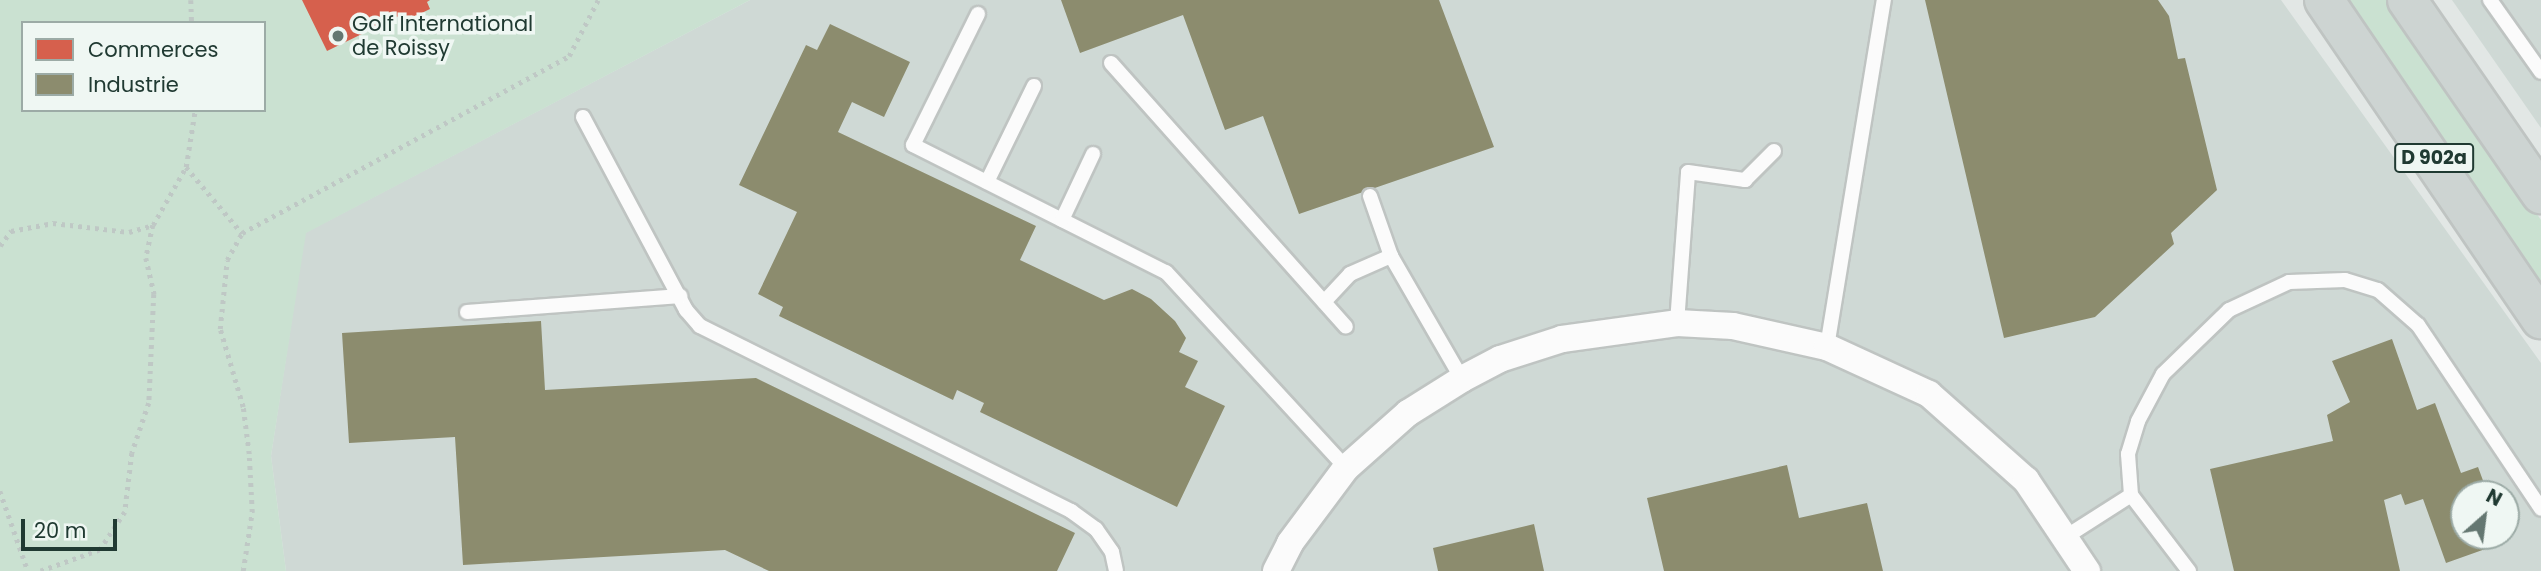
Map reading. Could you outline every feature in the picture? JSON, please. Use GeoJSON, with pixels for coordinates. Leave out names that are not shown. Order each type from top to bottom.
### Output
{"type":"FeatureCollection","features":[{"type":"Feature","properties":{"kind":"main road","name":"D 902a"},"geometry":{"type":"LineString","coordinates":[[2324,0],[2541,319]]}},
{"type":"Feature","properties":{"kind":"main road","name":"D 902a"},"geometry":{"type":"LineString","coordinates":[[2407,0],[2541,194]]}},
{"type":"Feature","properties":{"kind":"street"},"geometry":{"type":"LineString","coordinates":[[1276,571],[1290,543],[1346,468],[1408,413],[1462,379],[1500,359],[1562,338],[1677,323],[1733,326],[1827,347],[1929,394],[2026,480],[2067,536],[2087,571]]}},
{"type":"Feature","properties":{"kind":"lane"},"geometry":{"type":"LineString","coordinates":[[1827,347],[1884,0]]}},
{"type":"Feature","properties":{"kind":"lane"},"geometry":{"type":"LineString","coordinates":[[2490,0],[2541,72]]}},
{"type":"Feature","properties":{"kind":"lane"},"geometry":{"type":"LineString","coordinates":[[978,15],[913,145],[1166,272],[1346,468]]}},
{"type":"Feature","properties":{"kind":"lane"},"geometry":{"type":"LineString","coordinates":[[1111,63],[1346,327]]}},
{"type":"Feature","properties":{"kind":"lane"},"geometry":{"type":"LineString","coordinates":[[987,182],[1034,86]]}},
{"type":"Feature","properties":{"kind":"lane"},"geometry":{"type":"LineString","coordinates":[[583,117],[680,296],[701,326],[1071,511],[1096,529],[1112,552],[1116,571]]}},
{"type":"Feature","properties":{"kind":"lane"},"geometry":{"type":"LineString","coordinates":[[1677,323],[1688,172],[1745,180],[1774,151]]}},
{"type":"Feature","properties":{"kind":"lane"},"geometry":{"type":"LineString","coordinates":[[1062,220],[1093,154]]}},
{"type":"Feature","properties":{"kind":"lane"},"geometry":{"type":"LineString","coordinates":[[1370,197],[1391,256],[1462,379]]}},
{"type":"Feature","properties":{"kind":"lane"},"geometry":{"type":"LineString","coordinates":[[1324,302],[1350,274],[1391,256]]}},
{"type":"Feature","properties":{"kind":"lane"},"geometry":{"type":"LineString","coordinates":[[2189,571],[2131,495],[2128,454],[2138,421],[2163,374],[2229,310],[2289,282],[2346,279],[2378,290],[2418,325],[2541,509]]}},
{"type":"Feature","properties":{"kind":"lane"},"geometry":{"type":"LineString","coordinates":[[467,312],[680,296]]}},
{"type":"Feature","properties":{"kind":"lane"},"geometry":{"type":"LineString","coordinates":[[2067,536],[2131,495]]}},
{"type":"Feature","properties":{"kind":"path"},"geometry":{"type":"LineString","coordinates":[[191,0],[192,21]]}},
{"type":"Feature","properties":{"kind":"path"},"geometry":{"type":"LineString","coordinates":[[243,571],[252,512],[249,454],[243,407],[220,329],[227,260],[242,233],[569,56],[598,0]]}},
{"type":"Feature","properties":{"kind":"path"},"geometry":{"type":"LineString","coordinates":[[41,571],[100,550],[125,512],[132,453],[150,390],[154,294],[146,258],[153,225],[186,167],[195,112]]}},
{"type":"Feature","properties":{"kind":"path"},"geometry":{"type":"LineString","coordinates":[[186,167],[242,233]]}},
{"type":"Feature","properties":{"kind":"path"},"geometry":{"type":"LineString","coordinates":[[0,246],[11,231],[53,223],[129,232],[153,225]]}},
{"type":"Feature","properties":{"kind":"path"},"geometry":{"type":"LineString","coordinates":[[0,491],[28,571]]}},
{"type":"Feature","properties":{"kind":"shaded area"},"geometry":{"type":"Polygon","coordinates":[[[750,0],[2281,0],[2541,363],[2541,571],[286,571],[271,456],[305,233],[750,0]]]}},
{"type":"Feature","properties":{"kind":"shaded area"},"geometry":{"type":"Polygon","coordinates":[[[2452,0],[2541,0],[2541,128],[2452,0]]]}},
{"type":"Feature","properties":{"kind":"green space"},"geometry":{"type":"Polygon","coordinates":[[[0,0],[750,0],[306,233],[271,456],[286,571],[0,571],[0,0]]]}},
{"type":"Feature","properties":{"kind":"green space"},"geometry":{"type":"Polygon","coordinates":[[[2344,0],[2389,0],[2541,220],[2541,289],[2344,0]]]}},
{"type":"Feature","properties":{"kind":"building: Commerces","name":"Golf International de Roissy"},"geometry":{"type":"Polygon","coordinates":[[[302,0],[430,0],[427,2],[430,9],[405,21],[401,15],[327,51],[302,0]]]}},
{"type":"Feature","properties":{"kind":"building: Industrie"},"geometry":{"type":"Polygon","coordinates":[[[1061,0],[1439,0],[1494,147],[1299,214],[1263,116],[1225,130],[1183,15],[1080,53],[1061,0]]]}},
{"type":"Feature","properties":{"kind":"building: Industrie"},"geometry":{"type":"Polygon","coordinates":[[[1925,0],[2158,0],[2169,16],[2178,59],[2185,58],[2217,190],[2171,233],[2174,244],[2095,317],[2004,338],[1925,0]]]}},
{"type":"Feature","properties":{"kind":"building: Industrie"},"geometry":{"type":"Polygon","coordinates":[[[830,24],[910,62],[884,117],[852,102],[838,132],[1036,226],[1020,260],[1104,300],[1132,289],[1151,299],[1175,321],[1186,338],[1179,352],[1198,361],[1185,387],[1225,406],[1177,507],[980,412],[984,403],[957,390],[953,400],[779,316],[783,307],[758,294],[797,212],[739,185],[806,45],[817,50],[830,24]]]}},
{"type":"Feature","properties":{"kind":"building: Industrie"},"geometry":{"type":"Polygon","coordinates":[[[541,321],[545,390],[756,378],[1075,533],[1057,571],[769,571],[725,550],[463,565],[455,437],[349,443],[342,333],[541,321]]]}},
{"type":"Feature","properties":{"kind":"building: Industrie"},"geometry":{"type":"Polygon","coordinates":[[[2392,339],[2417,410],[2435,403],[2461,473],[2478,467],[2483,480],[2450,480],[2450,550],[2483,550],[2446,563],[2423,499],[2405,505],[2401,494],[2384,500],[2400,571],[2234,571],[2210,469],[2333,441],[2327,415],[2350,402],[2332,361],[2392,339]]]}},
{"type":"Feature","properties":{"kind":"building: Industrie"},"geometry":{"type":"Polygon","coordinates":[[[1787,465],[1799,518],[1867,503],[1883,571],[1664,571],[1647,498],[1787,465]]]}},
{"type":"Feature","properties":{"kind":"building: Industrie"},"geometry":{"type":"Polygon","coordinates":[[[1534,524],[1544,571],[1438,571],[1433,548],[1534,524]]]}},
{"type":"Feature","properties":{"kind":"place","name":"Golf International de Roissy"},"geometry":{"type":"Point","coordinates":[338,36]}}]}
